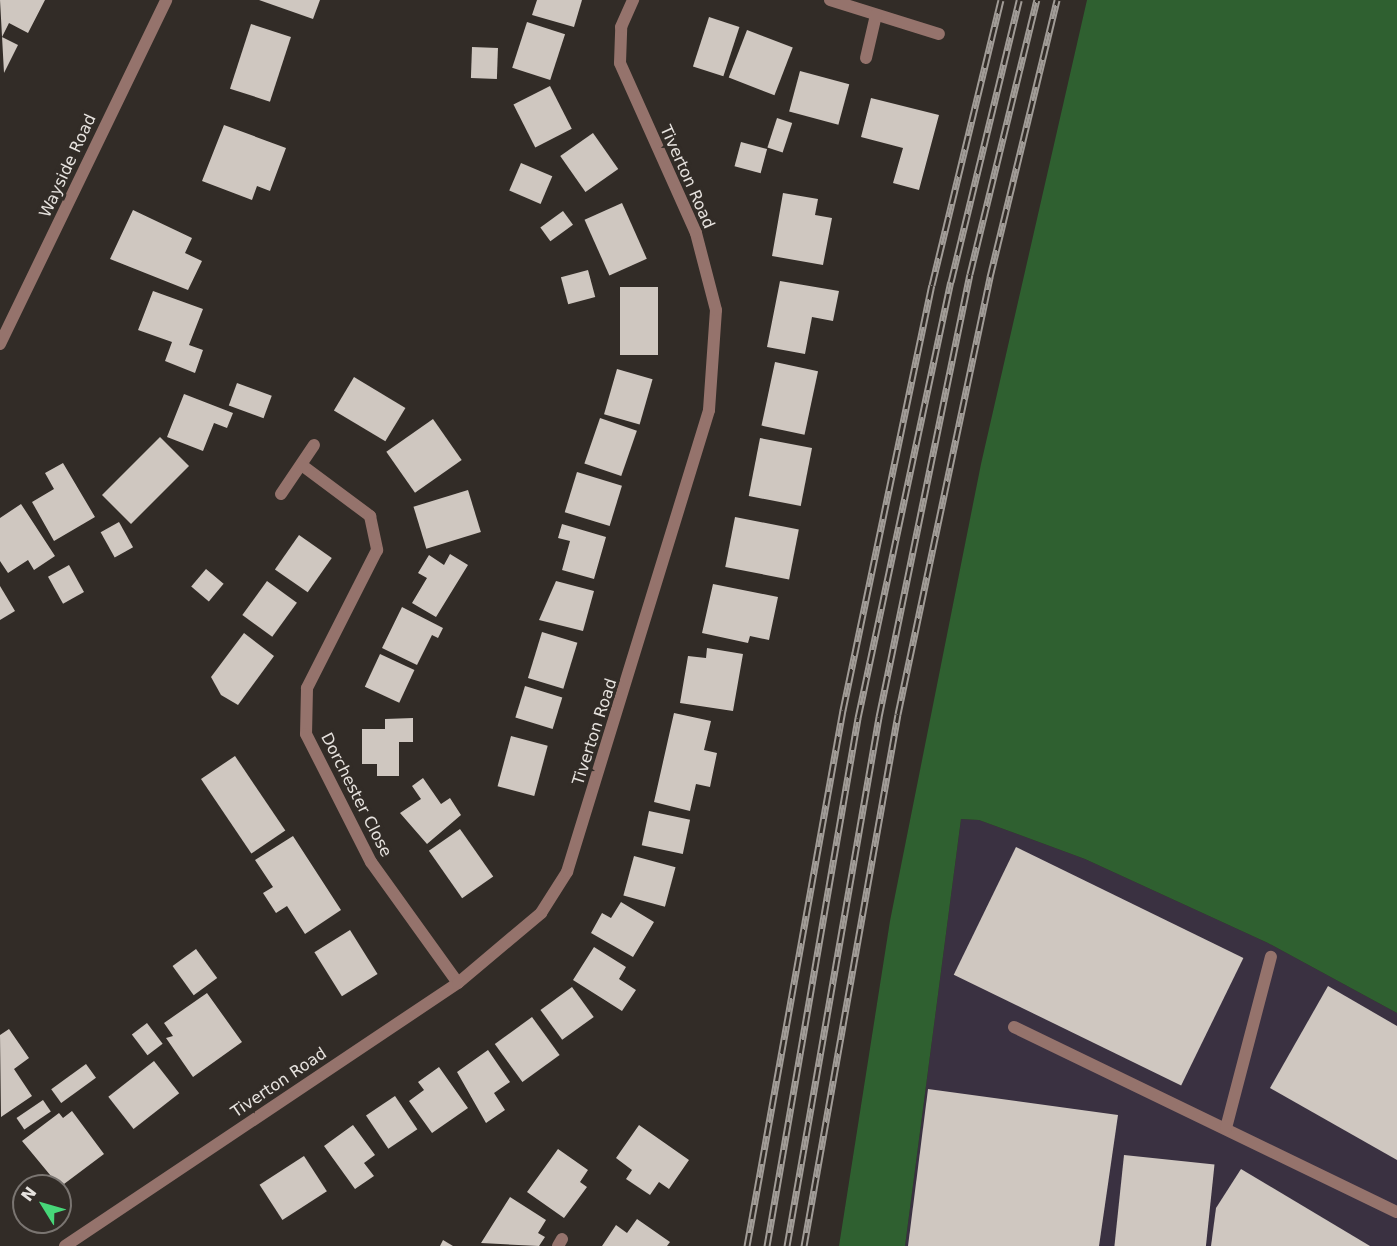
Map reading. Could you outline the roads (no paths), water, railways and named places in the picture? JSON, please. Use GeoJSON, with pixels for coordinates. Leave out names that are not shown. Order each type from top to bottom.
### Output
{"type":"FeatureCollection","features":[{"type":"Feature","properties":{"kind":"street","name":"Wayside Road"},"geometry":{"type":"LineString","coordinates":[[0,344],[166,0]]}},
{"type":"Feature","properties":{"kind":"street","name":"Tiverton Road"},"geometry":{"type":"LineString","coordinates":[[65,1246],[458,983],[541,913],[567,872],[709,410],[716,310],[696,233],[620,63],[621,27],[633,0]]}},
{"type":"Feature","properties":{"kind":"street"},"geometry":{"type":"LineString","coordinates":[[830,0],[939,34]]}},
{"type":"Feature","properties":{"kind":"street"},"geometry":{"type":"LineString","coordinates":[[866,58],[876,15]]}},
{"type":"Feature","properties":{"kind":"street"},"geometry":{"type":"LineString","coordinates":[[280,494],[303,466],[314,445]]}},
{"type":"Feature","properties":{"kind":"street","name":"Dorchester Close"},"geometry":{"type":"LineString","coordinates":[[303,466],[370,516],[377,550],[307,688],[306,734],[371,862],[458,983]]}},
{"type":"Feature","properties":{"kind":"street"},"geometry":{"type":"LineString","coordinates":[[1226,1128],[1271,957]]}},
{"type":"Feature","properties":{"kind":"street"},"geometry":{"type":"LineString","coordinates":[[1014,1027],[1397,1212]]}},
{"type":"Feature","properties":{"kind":"railway"},"geometry":{"type":"LineString","coordinates":[[747,1246],[843,710],[932,285],[1001,0]]}},
{"type":"Feature","properties":{"kind":"railway"},"geometry":{"type":"LineString","coordinates":[[767,1246],[858,718],[951,282],[1019,0]]}},
{"type":"Feature","properties":{"kind":"railway"},"geometry":{"type":"LineString","coordinates":[[787,1246],[879,717],[970,274],[1037,0]]}},
{"type":"Feature","properties":{"kind":"railway"},"geometry":{"type":"LineString","coordinates":[[804,1246],[898,714],[990,277],[1057,0]]}}]}
